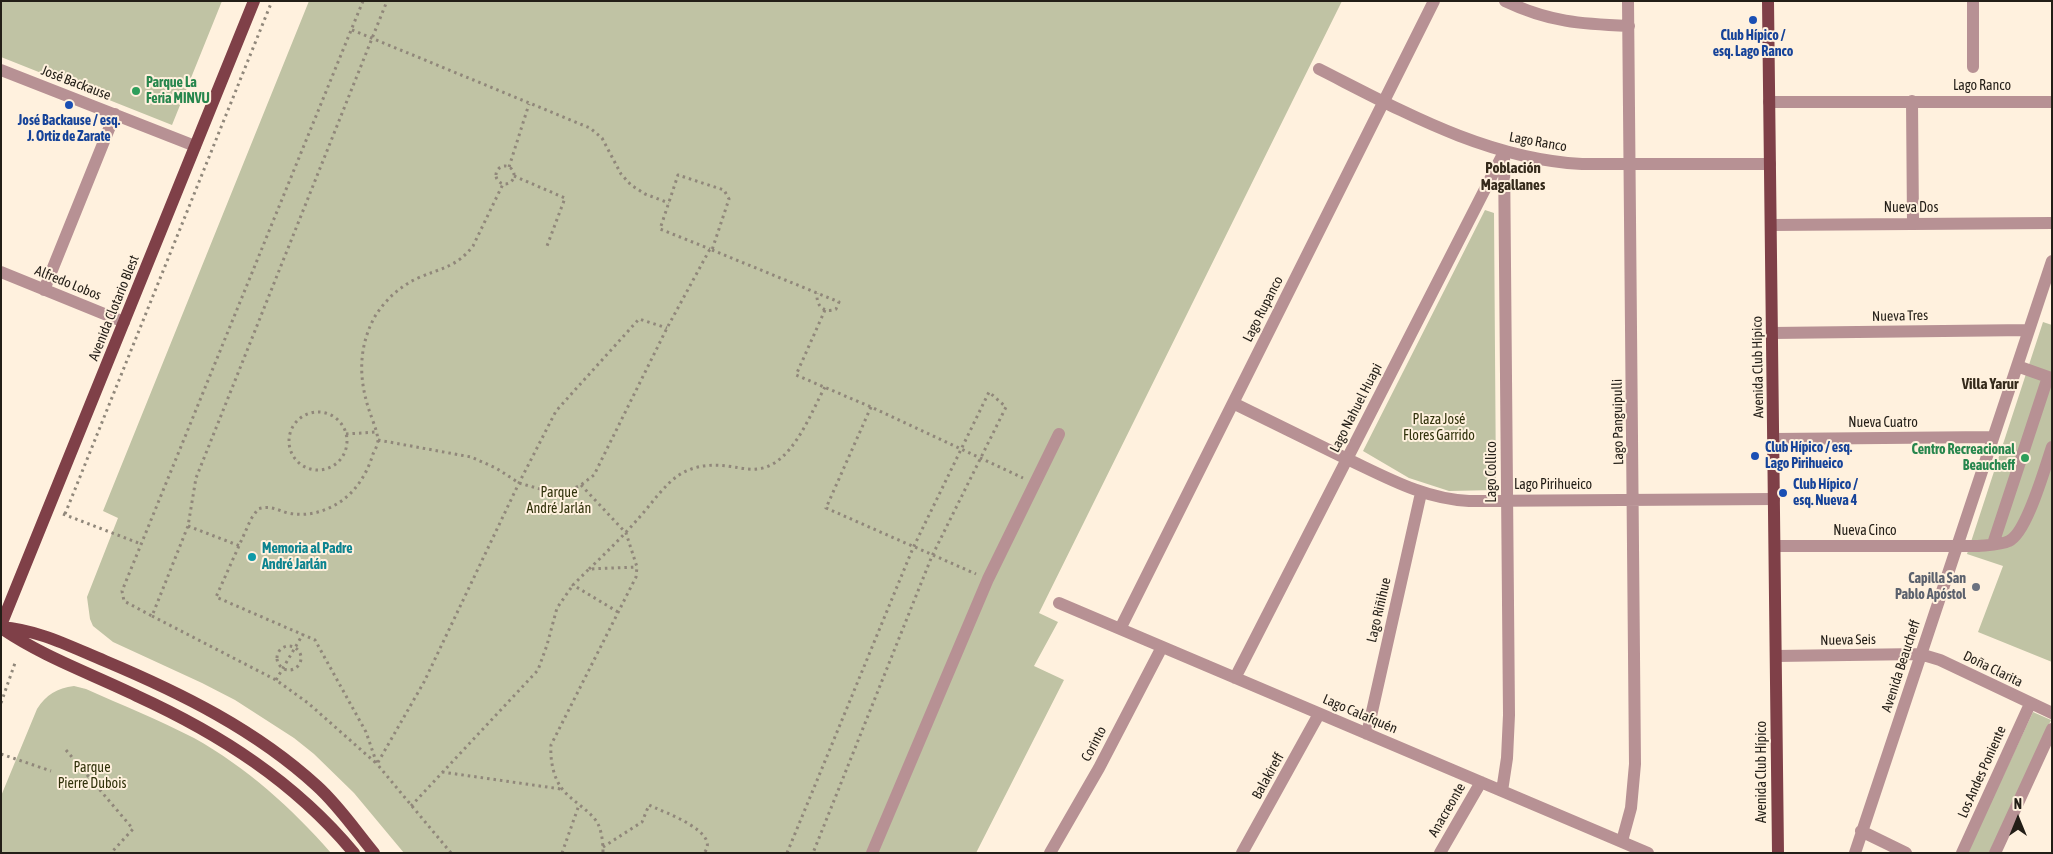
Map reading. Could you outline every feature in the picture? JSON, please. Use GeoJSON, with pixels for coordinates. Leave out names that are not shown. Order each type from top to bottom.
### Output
{"type":"FeatureCollection","features":[{"type":"Feature","properties":{"kind":"main road","name":"Avenida Clotario Blest"},"geometry":{"type":"LineString","coordinates":[[1,627],[254,1]]}},
{"type":"Feature","properties":{"kind":"main road","name":"Avenida Club Hípico"},"geometry":{"type":"LineString","coordinates":[[1768,1],[1778,853]]}},
{"type":"Feature","properties":{"kind":"main road"},"geometry":{"type":"LineString","coordinates":[[1,627],[35,649],[190,721],[258,763],[310,806],[330,825],[354,853]]}},
{"type":"Feature","properties":{"kind":"main road"},"geometry":{"type":"LineString","coordinates":[[1,627],[22,629],[49,637],[159,684],[236,725],[290,763],[317,786],[337,806],[374,853]]}},
{"type":"Feature","properties":{"kind":"street","name":"Lago Rupanco"},"geometry":{"type":"LineString","coordinates":[[1120,629],[1434,1]]}},
{"type":"Feature","properties":{"kind":"street"},"geometry":{"type":"LineString","coordinates":[[1505,1],[1530,12],[1563,21],[1629,26]]}},
{"type":"Feature","properties":{"kind":"street","name":"Lago Panguipulli"},"geometry":{"type":"LineString","coordinates":[[1622,841],[1635,784],[1634,500],[1628,1]]}},
{"type":"Feature","properties":{"kind":"street"},"geometry":{"type":"LineString","coordinates":[[1974,1],[1974,67]]}},
{"type":"Feature","properties":{"kind":"street","name":"Lago Ranco"},"geometry":{"type":"LineString","coordinates":[[1319,69],[1383,102],[1443,129],[1504,152],[1553,163],[1630,165],[1770,164]]}},
{"type":"Feature","properties":{"kind":"street","name":"José Backause"},"geometry":{"type":"LineString","coordinates":[[1,70],[195,146]]}},
{"type":"Feature","properties":{"kind":"street"},"geometry":{"type":"LineString","coordinates":[[1912,101],[1914,223]]}},
{"type":"Feature","properties":{"kind":"street","name":"Lago Ranco"},"geometry":{"type":"LineString","coordinates":[[1769,102],[2052,102]]}},
{"type":"Feature","properties":{"kind":"street"},"geometry":{"type":"LineString","coordinates":[[44,290],[115,114]]}},
{"type":"Feature","properties":{"kind":"street","name":"Lago Nahuel Huapi"},"geometry":{"type":"LineString","coordinates":[[1235,678],[1504,152]]}},
{"type":"Feature","properties":{"kind":"street","name":"Lago Collico"},"geometry":{"type":"LineString","coordinates":[[1502,791],[1507,758],[1509,715],[1504,152]]}},
{"type":"Feature","properties":{"kind":"street","name":"Nueva Dos"},"geometry":{"type":"LineString","coordinates":[[1771,225],[2052,223]]}},
{"type":"Feature","properties":{"kind":"street","name":"Avenida Beaucheff"},"geometry":{"type":"LineString","coordinates":[[1854,853],[2052,261]]}},
{"type":"Feature","properties":{"kind":"street","name":"Alfredo Lobos"},"geometry":{"type":"LineString","coordinates":[[1,272],[124,322]]}},
{"type":"Feature","properties":{"kind":"street","name":"Nueva Tres"},"geometry":{"type":"LineString","coordinates":[[1772,333],[2028,330]]}},
{"type":"Feature","properties":{"kind":"street"},"geometry":{"type":"LineString","coordinates":[[1993,544],[2050,379],[2017,366]]}},
{"type":"Feature","properties":{"kind":"street","name":"Lago Pirihueico"},"geometry":{"type":"LineString","coordinates":[[1233,403],[1421,492],[1456,500],[1774,500]]}},
{"type":"Feature","properties":{"kind":"street"},"geometry":{"type":"LineString","coordinates":[[872,853],[988,580],[1059,434]]}},
{"type":"Feature","properties":{"kind":"street","name":"Nueva Cuatro"},"geometry":{"type":"LineString","coordinates":[[1774,439],[1993,437]]}},
{"type":"Feature","properties":{"kind":"street","name":"Nueva Cinco"},"geometry":{"type":"LineString","coordinates":[[1775,546],[1956,547],[2008,542],[2016,536],[2029,513],[2052,447]]}},
{"type":"Feature","properties":{"kind":"street","name":"Lago Riñihue"},"geometry":{"type":"LineString","coordinates":[[1367,734],[1421,492]]}},
{"type":"Feature","properties":{"kind":"street","name":"Lago Calafquén"},"geometry":{"type":"LineString","coordinates":[[1059,603],[1622,841],[1642,852]]}},
{"type":"Feature","properties":{"kind":"street","name":"Corinto"},"geometry":{"type":"LineString","coordinates":[[1050,853],[1099,768],[1162,647]]}},
{"type":"Feature","properties":{"kind":"street","name":"Nueva Seis"},"geometry":{"type":"LineString","coordinates":[[1776,656],[1920,654]]}},
{"type":"Feature","properties":{"kind":"street","name":"Doña Clarita"},"geometry":{"type":"LineString","coordinates":[[1920,654],[1940,660],[2052,713]]}},
{"type":"Feature","properties":{"kind":"street","name":"Los Andes Poniente"},"geometry":{"type":"LineString","coordinates":[[1962,853],[2030,704]]}},
{"type":"Feature","properties":{"kind":"street","name":"Balakireff"},"geometry":{"type":"LineString","coordinates":[[1242,853],[1319,714]]}},
{"type":"Feature","properties":{"kind":"street"},"geometry":{"type":"LineString","coordinates":[[1995,853],[2052,729]]}},
{"type":"Feature","properties":{"kind":"street","name":"Anacreonte"},"geometry":{"type":"LineString","coordinates":[[1440,853],[1480,782]]}},
{"type":"Feature","properties":{"kind":"street"},"geometry":{"type":"LineString","coordinates":[[1861,831],[1906,853]]}},
{"type":"Feature","properties":{"kind":"path"},"geometry":{"type":"LineString","coordinates":[[65,514],[272,1]]}},
{"type":"Feature","properties":{"kind":"path"},"geometry":{"type":"LineString","coordinates":[[363,1],[122,591],[124,601],[276,680],[308,703],[377,764],[451,853]]}},
{"type":"Feature","properties":{"kind":"path"},"geometry":{"type":"LineString","coordinates":[[152,616],[188,526],[196,478],[387,1]]}},
{"type":"Feature","properties":{"kind":"path"},"geometry":{"type":"LineString","coordinates":[[352,30],[590,128],[602,138],[631,186],[645,194],[669,203]]}},
{"type":"Feature","properties":{"kind":"path"},"geometry":{"type":"LineString","coordinates":[[509,167],[530,104]]}},
{"type":"Feature","properties":{"kind":"path"},"geometry":{"type":"LineString","coordinates":[[377,764],[366,732],[315,640],[216,597],[251,519],[258,509],[270,507],[287,513],[306,514],[329,508],[343,500],[358,485],[364,476],[378,440],[363,390],[361,369],[364,345],[374,319],[385,303],[403,286],[420,277],[447,268],[467,254],[473,246],[503,184],[511,181],[514,176],[513,171],[509,167],[500,167],[496,172],[498,180],[503,184]]}},
{"type":"Feature","properties":{"kind":"path"},"geometry":{"type":"LineString","coordinates":[[378,440],[471,457],[496,468],[519,483],[559,492],[568,491],[581,485],[594,475],[668,328],[711,250],[729,199],[724,190],[678,175],[660,229],[711,250],[817,293],[839,302],[836,309],[825,310],[818,304],[817,293]]}},
{"type":"Feature","properties":{"kind":"path"},"geometry":{"type":"LineString","coordinates":[[514,176],[565,198],[547,246]]}},
{"type":"Feature","properties":{"kind":"path"},"geometry":{"type":"LineString","coordinates":[[825,310],[796,375],[962,448],[1035,484]]}},
{"type":"Feature","properties":{"kind":"path"},"geometry":{"type":"LineString","coordinates":[[377,764],[424,682],[519,483],[556,411],[639,319],[668,328]]}},
{"type":"Feature","properties":{"kind":"path"},"geometry":{"type":"LineString","coordinates":[[411,806],[538,670],[548,645],[557,608],[573,585],[626,533],[668,485],[683,472],[692,468],[710,465],[757,469],[772,464],[781,458],[794,444],[825,388]]}},
{"type":"Feature","properties":{"kind":"path"},"geometry":{"type":"LineString","coordinates":[[787,853],[913,548],[989,392],[1006,407],[932,556],[813,853]]}},
{"type":"Feature","properties":{"kind":"path"},"geometry":{"type":"LineString","coordinates":[[871,407],[826,508],[988,580]]}},
{"type":"Feature","properties":{"kind":"path"},"geometry":{"type":"LineString","coordinates":[[310,413],[329,414],[343,426],[346,434],[347,444],[344,454],[330,467],[320,469],[302,465],[295,458],[289,440],[295,423],[310,413]]}},
{"type":"Feature","properties":{"kind":"path"},"geometry":{"type":"LineString","coordinates":[[346,434],[376,432]]}},
{"type":"Feature","properties":{"kind":"path"},"geometry":{"type":"LineString","coordinates":[[581,485],[626,533],[637,568],[636,577],[551,745],[550,756],[562,789],[588,811],[598,824],[603,839],[604,853]]}},
{"type":"Feature","properties":{"kind":"path"},"geometry":{"type":"LineString","coordinates":[[48,508],[141,544]]}},
{"type":"Feature","properties":{"kind":"path"},"geometry":{"type":"LineString","coordinates":[[188,526],[240,546]]}},
{"type":"Feature","properties":{"kind":"path"},"geometry":{"type":"LineString","coordinates":[[590,569],[637,568]]}},
{"type":"Feature","properties":{"kind":"path"},"geometry":{"type":"LineString","coordinates":[[573,585],[618,612]]}},
{"type":"Feature","properties":{"kind":"path"},"geometry":{"type":"LineString","coordinates":[[276,680],[303,634]]}},
{"type":"Feature","properties":{"kind":"path"},"geometry":{"type":"LineString","coordinates":[[287,646],[296,647],[301,657],[300,664],[297,668],[290,671],[282,669],[277,662],[277,653],[280,649],[287,646]]}},
{"type":"Feature","properties":{"kind":"path"},"geometry":{"type":"LineString","coordinates":[[1,703],[15,663]]}},
{"type":"Feature","properties":{"kind":"path"},"geometry":{"type":"LineString","coordinates":[[66,750],[133,829],[111,853]]}},
{"type":"Feature","properties":{"kind":"path"},"geometry":{"type":"LineString","coordinates":[[1,754],[51,772]]}},
{"type":"Feature","properties":{"kind":"path"},"geometry":{"type":"LineString","coordinates":[[442,772],[562,789]]}},
{"type":"Feature","properties":{"kind":"path"},"geometry":{"type":"LineString","coordinates":[[562,853],[579,805]]}},
{"type":"Feature","properties":{"kind":"path"},"geometry":{"type":"LineString","coordinates":[[603,847],[642,822],[649,805],[702,832],[709,841],[709,846],[704,853]]}},
{"type":"Feature","properties":{"kind":"green space","name":"Parque La Feria MINVU"},"geometry":{"type":"Polygon","coordinates":[[[1,1],[222,1],[172,125],[1,57],[1,1]]]}},
{"type":"Feature","properties":{"kind":"green space","name":"Parque André Jarlán"},"geometry":{"type":"Polygon","coordinates":[[[309,1],[1342,1],[1039,613],[1058,622],[1034,666],[1064,680],[976,853],[404,853],[354,793],[314,754],[294,738],[235,700],[113,642],[93,626],[90,619],[87,597],[118,518],[103,511],[309,1]]]}},
{"type":"Feature","properties":{"kind":"green space","name":"Plaza José Flores Garrido"},"geometry":{"type":"Polygon","coordinates":[[[1485,210],[1494,213],[1496,490],[1449,491],[1409,478],[1363,451],[1485,210]]]}},
{"type":"Feature","properties":{"kind":"green space","name":"Centro Recreacional Beaucheff"},"geometry":{"type":"Polygon","coordinates":[[[2043,322],[2052,325],[2052,662],[1978,632],[2003,566],[1967,554],[2043,322]]]}},
{"type":"Feature","properties":{"kind":"green space","name":"Parque Pierre Dubois"},"geometry":{"type":"Polygon","coordinates":[[[74,686],[86,689],[154,719],[213,749],[267,789],[331,853],[1,853],[1,796],[37,709],[52,693],[62,688],[74,686]]]}},
{"type":"Feature","properties":{"kind":"green space"},"geometry":{"type":"Polygon","coordinates":[[[2033,712],[2051,720],[1989,853],[1967,853],[2033,712]]]}},
{"type":"Feature","properties":{"kind":"place","name":"Club Hípico / esq. Lago Ranco"},"geometry":{"type":"Point","coordinates":[1753,20]}},
{"type":"Feature","properties":{"kind":"place","name":"Parque La Feria MINVU"},"geometry":{"type":"Point","coordinates":[136,91]}},
{"type":"Feature","properties":{"kind":"place","name":"José Backause / esq. J. Ortiz de Zarate"},"geometry":{"type":"Point","coordinates":[69,105]}},
{"type":"Feature","properties":{"kind":"place","name":"Club Hípico / esq. Lago Pirihueico"},"geometry":{"type":"Point","coordinates":[1755,456]}},
{"type":"Feature","properties":{"kind":"place","name":"Centro Recreacional Beaucheff"},"geometry":{"type":"Point","coordinates":[2025,458]}},
{"type":"Feature","properties":{"kind":"place","name":"Club Hípico / esq. Nueva 4"},"geometry":{"type":"Point","coordinates":[1783,493]}},
{"type":"Feature","properties":{"kind":"place","name":"Memoria al Padre André Jarlán"},"geometry":{"type":"Point","coordinates":[252,557]}},
{"type":"Feature","properties":{"kind":"place","name":"Capilla San Pablo Apóstol"},"geometry":{"type":"Point","coordinates":[1976,587]}},
{"type":"Feature","properties":{"kind":"district","name":"Población Magallanes"},"geometry":{"type":"Point","coordinates":[1513,176]}},
{"type":"Feature","properties":{"kind":"district","name":"Villa Yarur"},"geometry":{"type":"Point","coordinates":[1990,384]}}]}
